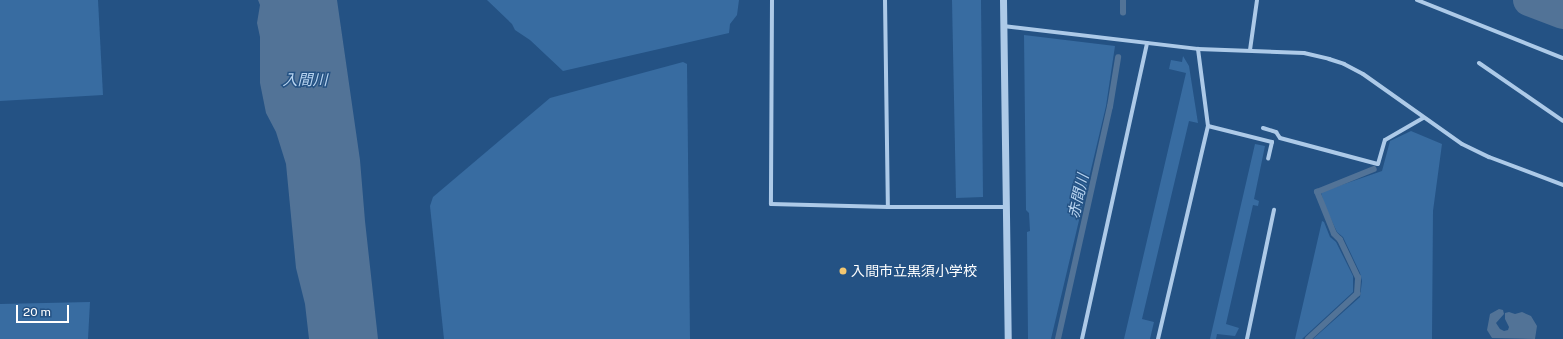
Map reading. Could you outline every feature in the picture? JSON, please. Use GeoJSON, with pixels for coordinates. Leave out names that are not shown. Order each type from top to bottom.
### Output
{"type":"FeatureCollection","features":[{"type":"Feature","properties":{"kind":"street"},"geometry":{"type":"LineString","coordinates":[[772,0],[771,204],[888,207],[1007,207]]}},
{"type":"Feature","properties":{"kind":"street"},"geometry":{"type":"LineString","coordinates":[[884,0],[888,207]]}},
{"type":"Feature","properties":{"kind":"street"},"geometry":{"type":"LineString","coordinates":[[1003,0],[1002,26],[1007,207],[1008,339]]}},
{"type":"Feature","properties":{"kind":"street"},"geometry":{"type":"LineString","coordinates":[[1250,50],[1257,0]]}},
{"type":"Feature","properties":{"kind":"street"},"geometry":{"type":"LineString","coordinates":[[1417,0],[1563,58]]}},
{"type":"Feature","properties":{"kind":"street"},"geometry":{"type":"LineString","coordinates":[[1002,26],[1198,49],[1304,53],[1344,64],[1363,74],[1422,118],[1462,144],[1489,157],[1563,185]]}},
{"type":"Feature","properties":{"kind":"street"},"geometry":{"type":"LineString","coordinates":[[1082,339],[1147,43]]}},
{"type":"Feature","properties":{"kind":"street"},"geometry":{"type":"LineString","coordinates":[[1158,339],[1208,126],[1198,49]]}},
{"type":"Feature","properties":{"kind":"street"},"geometry":{"type":"LineString","coordinates":[[1479,63],[1563,121]]}},
{"type":"Feature","properties":{"kind":"street"},"geometry":{"type":"LineString","coordinates":[[1263,128],[1276,132],[1280,138],[1378,164],[1385,140],[1422,118]]}},
{"type":"Feature","properties":{"kind":"street"},"geometry":{"type":"LineString","coordinates":[[1208,126],[1272,142],[1268,159]]}},
{"type":"Feature","properties":{"kind":"street"},"geometry":{"type":"LineString","coordinates":[[1247,339],[1274,210]]}},
{"type":"Feature","properties":{"kind":"shaded area"},"geometry":{"type":"Polygon","coordinates":[[[0,0],[98,0],[103,95],[0,101],[0,0]]]}},
{"type":"Feature","properties":{"kind":"shaded area"},"geometry":{"type":"Polygon","coordinates":[[[487,0],[739,0],[737,15],[730,24],[729,33],[563,71],[530,40],[515,30],[512,24],[487,0]]]}},
{"type":"Feature","properties":{"kind":"shaded area"},"geometry":{"type":"Polygon","coordinates":[[[952,0],[981,0],[983,197],[956,198],[952,0]]]}},
{"type":"Feature","properties":{"kind":"shaded area"},"geometry":{"type":"Polygon","coordinates":[[[1024,35],[1115,46],[1106,106],[1051,339],[1028,339],[1027,232],[1030,231],[1029,213],[1026,210],[1024,35]]]}},
{"type":"Feature","properties":{"kind":"shaded area"},"geometry":{"type":"Polygon","coordinates":[[[1183,56],[1189,66],[1198,123],[1189,121],[1142,319],[1154,322],[1150,339],[1124,339],[1186,73],[1169,69],[1171,60],[1182,62],[1183,56]]]}},
{"type":"Feature","properties":{"kind":"shaded area"},"geometry":{"type":"Polygon","coordinates":[[[683,62],[687,64],[690,339],[444,339],[430,206],[433,197],[550,98],[683,62]]]}},
{"type":"Feature","properties":{"kind":"shaded area"},"geometry":{"type":"Polygon","coordinates":[[[1411,131],[1442,144],[1433,211],[1432,339],[1313,339],[1360,297],[1362,281],[1360,273],[1343,237],[1337,232],[1324,204],[1321,192],[1382,171],[1390,141],[1411,131]]]}},
{"type":"Feature","properties":{"kind":"shaded area"},"geometry":{"type":"Polygon","coordinates":[[[1255,144],[1265,146],[1254,199],[1259,201],[1258,206],[1253,205],[1226,324],[1239,328],[1235,336],[1217,334],[1216,339],[1210,339],[1255,144]]]}},
{"type":"Feature","properties":{"kind":"shaded area"},"geometry":{"type":"Polygon","coordinates":[[[1322,221],[1324,222],[1330,237],[1336,242],[1353,276],[1353,292],[1302,339],[1295,339],[1322,221]]]}},
{"type":"Feature","properties":{"kind":"shaded area"},"geometry":{"type":"Polygon","coordinates":[[[90,302],[88,339],[0,339],[0,304],[90,302]]]}},
{"type":"Feature","properties":{"kind":"water","name":"入間川"},"geometry":{"type":"Polygon","coordinates":[[[258,0],[337,0],[360,160],[378,339],[309,339],[305,304],[296,268],[286,164],[276,132],[266,113],[260,83],[260,37],[257,23],[260,5],[258,0]]]}},
{"type":"Feature","properties":{"kind":"water"},"geometry":{"type":"Polygon","coordinates":[[[1499,309],[1503,310],[1504,314],[1496,323],[1500,329],[1504,331],[1508,330],[1509,327],[1505,319],[1505,313],[1509,312],[1515,314],[1522,312],[1531,316],[1537,326],[1535,339],[1492,338],[1487,330],[1490,314],[1499,309]]]}},
{"type":"Feature","properties":{"kind":"waterway","name":"赤間川"},"geometry":{"type":"LineString","coordinates":[[1123,0],[1123,13]]}},
{"type":"Feature","properties":{"kind":"waterway"},"geometry":{"type":"LineString","coordinates":[[1529,0],[1563,13]]}},
{"type":"Feature","properties":{"kind":"waterway","name":"赤間川"},"geometry":{"type":"LineString","coordinates":[[1058,339],[1110,107],[1118,58]]}},
{"type":"Feature","properties":{"kind":"waterway"},"geometry":{"type":"LineString","coordinates":[[1308,339],[1357,294],[1358,278],[1340,240],[1334,234],[1317,192],[1374,169]]}},
{"type":"Feature","properties":{"kind":"place","name":"入間市立黒須小学校"},"geometry":{"type":"Point","coordinates":[843,271]}}]}
